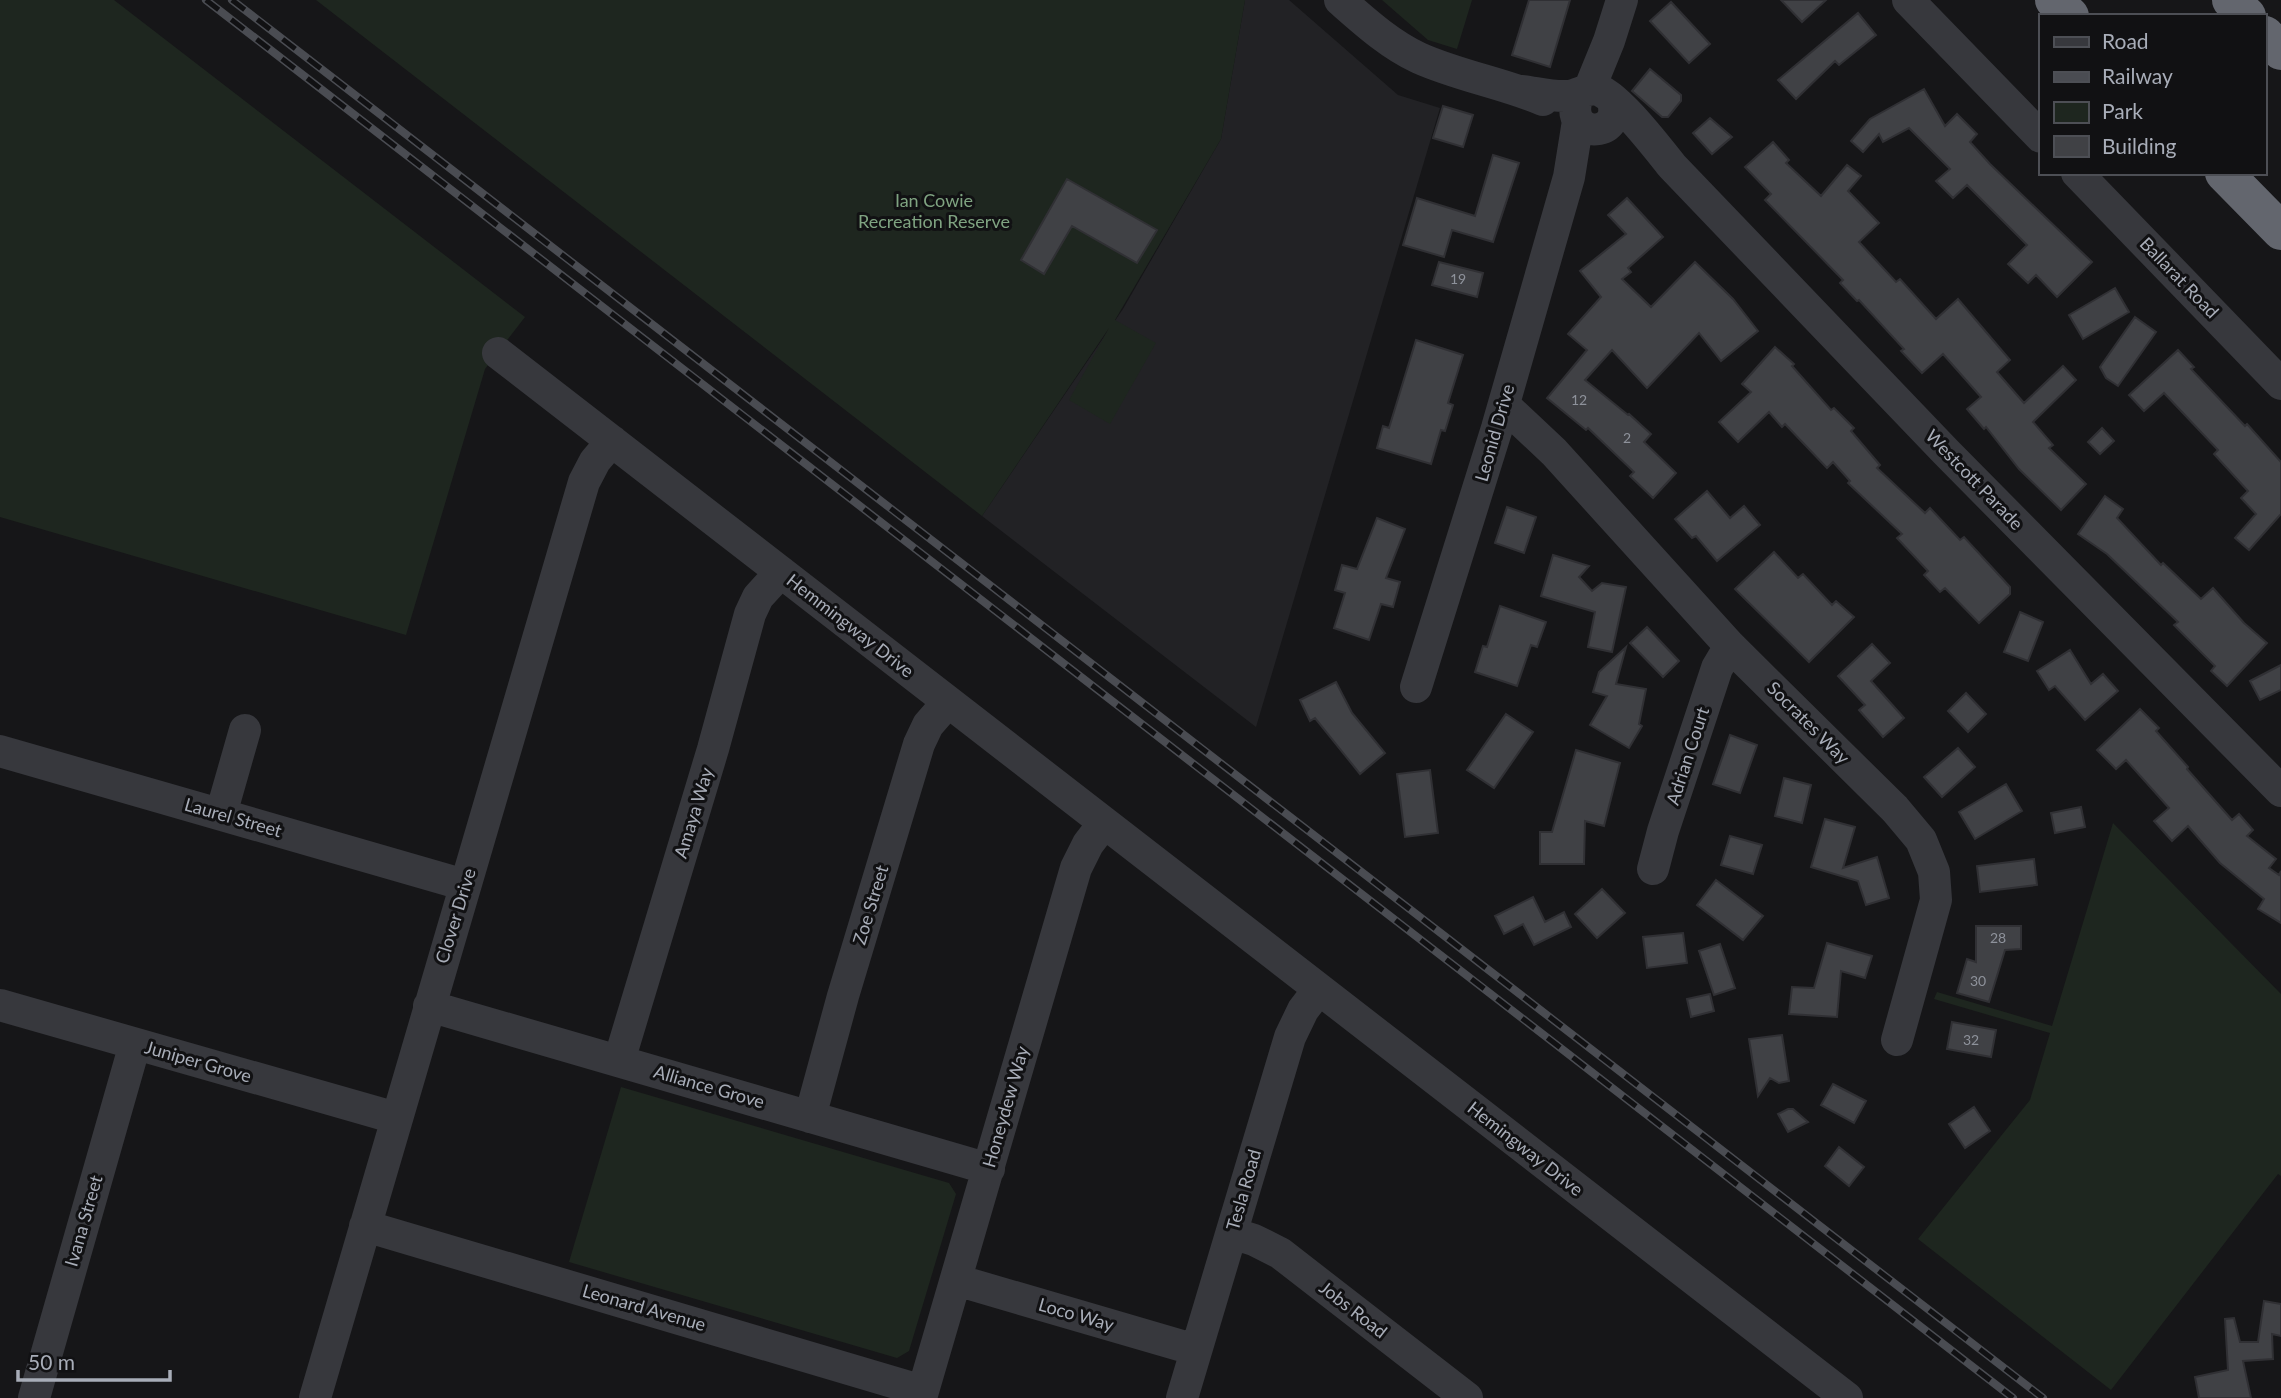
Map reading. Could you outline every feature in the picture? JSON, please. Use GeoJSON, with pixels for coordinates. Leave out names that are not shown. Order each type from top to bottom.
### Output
{"type":"FeatureCollection","features":[{"type":"Feature","properties":{"kind":"highway"},"geometry":{"type":"LineString","coordinates":[[2054,0],[2068,14]]}},
{"type":"Feature","properties":{"kind":"highway"},"geometry":{"type":"LineString","coordinates":[[2231,0],[2245,14]]}},
{"type":"Feature","properties":{"kind":"highway"},"geometry":{"type":"LineString","coordinates":[[2267,37],[2281,51]]}},
{"type":"Feature","properties":{"kind":"highway"},"geometry":{"type":"LineString","coordinates":[[2226,175],[2281,231]]}},
{"type":"Feature","properties":{"kind":"street"},"geometry":{"type":"LineString","coordinates":[[1340,0],[1393,43],[1418,57],[1454,71],[1523,91],[1568,96],[1595,109]]}},
{"type":"Feature","properties":{"kind":"street","name":"Leonid Drive"},"geometry":{"type":"LineString","coordinates":[[1416,687],[1501,417],[1569,177],[1577,163],[1595,109],[1609,41],[1622,0]]}},
{"type":"Feature","properties":{"kind":"street"},"geometry":{"type":"LineString","coordinates":[[1908,0],[2039,135]]}},
{"type":"Feature","properties":{"kind":"street","name":"Westcott Parade"},"geometry":{"type":"LineString","coordinates":[[1595,109],[1627,112],[1672,166],[1946,452],[2281,791]]}},
{"type":"Feature","properties":{"kind":"street","name":"Ballarat Road"},"geometry":{"type":"LineString","coordinates":[[2079,175],[2281,384]]}},
{"type":"Feature","properties":{"kind":"street","name":"Hemmingway Drive"},"geometry":{"type":"LineString","coordinates":[[498,353],[1203,899]]}},
{"type":"Feature","properties":{"kind":"street","name":"Socrates Way"},"geometry":{"type":"LineString","coordinates":[[1501,417],[1554,452],[1730,646],[1895,809],[1921,840],[1934,872],[1937,900],[1897,1040]]}},
{"type":"Feature","properties":{"kind":"street","name":"Clover Drive"},"geometry":{"type":"LineString","coordinates":[[315,1398],[584,482],[595,461],[612,441]]}},
{"type":"Feature","properties":{"kind":"street","name":"Amaya Way"},"geometry":{"type":"LineString","coordinates":[[619,1061],[713,749],[750,614],[758,597],[780,572]]}},
{"type":"Feature","properties":{"kind":"street","name":"Adrian Court"},"geometry":{"type":"LineString","coordinates":[[1653,869],[1717,668],[1730,646]]}},
{"type":"Feature","properties":{"kind":"street","name":"Zoe Street"},"geometry":{"type":"LineString","coordinates":[[810,1117],[843,996],[919,744],[928,725],[948,702]]}},
{"type":"Feature","properties":{"kind":"street"},"geometry":{"type":"LineString","coordinates":[[221,814],[245,730]]}},
{"type":"Feature","properties":{"kind":"street","name":"Laurel Street"},"geometry":{"type":"LineString","coordinates":[[0,751],[466,885]]}},
{"type":"Feature","properties":{"kind":"street","name":"Honeydew Way"},"geometry":{"type":"LineString","coordinates":[[922,1394],[1076,868],[1088,844],[1104,823]]}},
{"type":"Feature","properties":{"kind":"street","name":"Hemingway Drive"},"geometry":{"type":"LineString","coordinates":[[1203,899],[1847,1398]]}},
{"type":"Feature","properties":{"kind":"street","name":"Tesla Road"},"geometry":{"type":"LineString","coordinates":[[1182,1398],[1290,1037],[1303,1010],[1319,989]]}},
{"type":"Feature","properties":{"kind":"street","name":"Juniper Grove"},"geometry":{"type":"LineString","coordinates":[[0,1005],[397,1118]]}},
{"type":"Feature","properties":{"kind":"street","name":"Alliance Grove"},"geometry":{"type":"LineString","coordinates":[[429,1006],[989,1169]]}},
{"type":"Feature","properties":{"kind":"street","name":"Ivana Street"},"geometry":{"type":"LineString","coordinates":[[34,1398],[135,1044]]}},
{"type":"Feature","properties":{"kind":"street","name":"Leonard Avenue"},"geometry":{"type":"LineString","coordinates":[[365,1226],[922,1394]]}},
{"type":"Feature","properties":{"kind":"street","name":"Jobs Road"},"geometry":{"type":"LineString","coordinates":[[1232,1233],[1280,1253],[1446,1392]]}},
{"type":"Feature","properties":{"kind":"street","name":"Loco Way"},"geometry":{"type":"LineString","coordinates":[[956,1280],[1196,1350]]}},
{"type":"Feature","properties":{"kind":"shaded area"},"geometry":{"type":"Polygon","coordinates":[[[1245,0],[1289,0],[1398,95],[1440,108],[1256,727],[982,516],[1123,309],[1221,139],[1245,0]]]}},
{"type":"Feature","properties":{"kind":"green space"},"geometry":{"type":"Polygon","coordinates":[[[0,0],[114,0],[525,317],[485,369],[406,635],[0,517],[0,0]]]}},
{"type":"Feature","properties":{"kind":"green space","name":"Ian Cowie Recreation Reserve"},"geometry":{"type":"Polygon","coordinates":[[[316,0],[1245,0],[1221,139],[1115,320],[1156,343],[1110,424],[1069,400],[1109,328],[982,516],[316,0]]]}},
{"type":"Feature","properties":{"kind":"green space"},"geometry":{"type":"Polygon","coordinates":[[[1382,0],[1472,0],[1457,49],[1428,40],[1382,0]]]}},
{"type":"Feature","properties":{"kind":"green space"},"geometry":{"type":"Polygon","coordinates":[[[2113,823],[2281,994],[2281,1176],[2278,1174],[2111,1390],[1918,1239],[2030,1100],[2050,1033],[1934,999],[1937,992],[2052,1026],[2113,823]]]}},
{"type":"Feature","properties":{"kind":"green space"},"geometry":{"type":"Polygon","coordinates":[[[621,1087],[949,1183],[956,1194],[909,1351],[897,1358],[569,1262],[621,1087]]]}},
{"type":"Feature","properties":{"kind":"building"},"geometry":{"type":"Polygon","coordinates":[[[1529,0],[1570,0],[1550,67],[1512,55],[1529,0]]]}},
{"type":"Feature","properties":{"kind":"building"},"geometry":{"type":"Polygon","coordinates":[[[1781,0],[1826,0],[1802,22],[1781,0]]]}},
{"type":"Feature","properties":{"kind":"building"},"geometry":{"type":"Polygon","coordinates":[[[1671,2],[1710,44],[1689,63],[1650,21],[1671,2]]]}},
{"type":"Feature","properties":{"kind":"building"},"geometry":{"type":"Polygon","coordinates":[[[1858,13],[1876,35],[1839,65],[1835,61],[1796,99],[1778,80],[1858,13]]]}},
{"type":"Feature","properties":{"kind":"building"},"geometry":{"type":"Polygon","coordinates":[[[1650,69],[1681,95],[1681,101],[1668,117],[1662,117],[1632,91],[1650,69]]]}},
{"type":"Feature","properties":{"kind":"building"},"geometry":{"type":"Polygon","coordinates":[[[1924,89],[1945,126],[1957,114],[1977,134],[1970,142],[1990,164],[2092,262],[2057,297],[2036,275],[2028,283],[2008,264],[2027,245],[1967,185],[1953,198],[1936,181],[1950,169],[1909,128],[1883,142],[1879,134],[1863,152],[1851,141],[1870,119],[1924,89]]]}},
{"type":"Feature","properties":{"kind":"building"},"geometry":{"type":"Polygon","coordinates":[[[1443,106],[1473,115],[1463,147],[1433,138],[1443,106]]]}},
{"type":"Feature","properties":{"kind":"building"},"geometry":{"type":"Polygon","coordinates":[[[1710,118],[1732,137],[1712,154],[1693,133],[1710,118]]]}},
{"type":"Feature","properties":{"kind":"building"},"geometry":{"type":"Polygon","coordinates":[[[1773,142],[1789,160],[1786,163],[1821,196],[1847,165],[1861,176],[1848,191],[1879,223],[1859,242],[1896,282],[1900,279],[1936,319],[1958,299],[2010,360],[1997,372],[2024,403],[2063,366],[2076,380],[2033,422],[2053,445],[2049,448],[2086,484],[2061,510],[2019,469],[1986,427],[1984,429],[1967,409],[1981,397],[1943,354],[1922,373],[1901,351],[1904,349],[1840,283],[1843,280],[1765,200],[1771,194],[1745,167],[1773,142]]]}},
{"type":"Feature","properties":{"kind":"building"},"geometry":{"type":"Polygon","coordinates":[[[1493,155],[1519,163],[1493,242],[1452,230],[1444,257],[1403,245],[1417,198],[1475,216],[1493,155]]]}},
{"type":"Feature","properties":{"kind":"building"},"geometry":{"type":"Polygon","coordinates":[[[1067,179],[1157,230],[1137,263],[1072,226],[1044,274],[1021,260],[1067,179]]]}},
{"type":"Feature","properties":{"kind":"building"},"geometry":{"type":"Polygon","coordinates":[[[1627,198],[1663,237],[1628,268],[1631,272],[1622,279],[1651,307],[1695,262],[1733,299],[1758,331],[1721,361],[1699,333],[1647,388],[1612,350],[1585,380],[1651,434],[1644,442],[1676,473],[1653,498],[1630,476],[1634,472],[1588,428],[1586,430],[1547,398],[1587,350],[1568,334],[1601,297],[1580,271],[1626,234],[1608,215],[1627,198]]]}},
{"type":"Feature","properties":{"kind":"building"},"geometry":{"type":"Polygon","coordinates":[[[1439,262],[1483,273],[1477,297],[1432,285],[1439,262]]]}},
{"type":"Feature","properties":{"kind":"building"},"geometry":{"type":"Polygon","coordinates":[[[2115,288],[2129,312],[2083,339],[2069,315],[2115,288]]]}},
{"type":"Feature","properties":{"kind":"building"},"geometry":{"type":"Polygon","coordinates":[[[2135,317],[2156,332],[2118,386],[2106,378],[2100,367],[2135,317]]]}},
{"type":"Feature","properties":{"kind":"building"},"geometry":{"type":"Polygon","coordinates":[[[1416,340],[1463,355],[1448,403],[1453,405],[1445,431],[1441,430],[1431,464],[1377,448],[1383,426],[1389,428],[1416,340]]]}},
{"type":"Feature","properties":{"kind":"building"},"geometry":{"type":"Polygon","coordinates":[[[1775,347],[1794,364],[1792,366],[1831,410],[1834,408],[1854,428],[1851,431],[1880,465],[1877,468],[1925,513],[1930,508],[1960,540],[1964,537],[2010,587],[2010,594],[1979,623],[1945,588],[1940,592],[1924,575],[1928,571],[1897,538],[1902,534],[1848,483],[1850,481],[1833,462],[1827,468],[1785,424],[1782,427],[1769,412],[1738,442],[1719,422],[1751,392],[1742,384],[1775,347]]]}},
{"type":"Feature","properties":{"kind":"building"},"geometry":{"type":"Polygon","coordinates":[[[2178,350],[2194,367],[2191,369],[2281,462],[2281,514],[2249,550],[2235,538],[2256,514],[2241,498],[2248,491],[2214,454],[2218,450],[2164,393],[2144,411],[2129,395],[2178,350]]]}},
{"type":"Feature","properties":{"kind":"building"},"geometry":{"type":"Polygon","coordinates":[[[2102,428],[2114,441],[2100,454],[2088,442],[2102,428]]]}},
{"type":"Feature","properties":{"kind":"building"},"geometry":{"type":"Polygon","coordinates":[[[1707,491],[1730,518],[1744,506],[1760,525],[1717,561],[1696,536],[1692,538],[1675,519],[1707,491]]]}},
{"type":"Feature","properties":{"kind":"building"},"geometry":{"type":"Polygon","coordinates":[[[2105,496],[2123,509],[2117,518],[2161,565],[2163,563],[2201,599],[2213,588],[2244,623],[2267,643],[2227,686],[2211,671],[2215,666],[2174,625],[2178,622],[2107,554],[2078,534],[2105,496]]]}},
{"type":"Feature","properties":{"kind":"building"},"geometry":{"type":"Polygon","coordinates":[[[1507,507],[1536,517],[1524,553],[1495,543],[1507,507]]]}},
{"type":"Feature","properties":{"kind":"building"},"geometry":{"type":"Polygon","coordinates":[[[1377,518],[1405,529],[1386,578],[1400,582],[1393,607],[1381,604],[1369,640],[1334,628],[1345,593],[1335,590],[1342,565],[1357,569],[1377,518]]]}},
{"type":"Feature","properties":{"kind":"building"},"geometry":{"type":"Polygon","coordinates":[[[1774,552],[1798,578],[1803,574],[1832,605],[1836,601],[1854,617],[1809,662],[1735,589],[1774,552]]]}},
{"type":"Feature","properties":{"kind":"building"},"geometry":{"type":"Polygon","coordinates":[[[1553,555],[1589,566],[1579,577],[1592,591],[1602,583],[1626,587],[1612,652],[1588,647],[1595,612],[1541,596],[1553,555]]]}},
{"type":"Feature","properties":{"kind":"building"},"geometry":{"type":"Polygon","coordinates":[[[1500,606],[1546,622],[1537,647],[1531,645],[1517,686],[1475,672],[1483,646],[1487,647],[1500,606]]]}},
{"type":"Feature","properties":{"kind":"building"},"geometry":{"type":"Polygon","coordinates":[[[2020,612],[2043,622],[2028,661],[2004,652],[2020,612]]]}},
{"type":"Feature","properties":{"kind":"building"},"geometry":{"type":"Polygon","coordinates":[[[1647,627],[1679,661],[1663,677],[1630,643],[1647,627]]]}},
{"type":"Feature","properties":{"kind":"building"},"geometry":{"type":"Polygon","coordinates":[[[1872,644],[1890,663],[1871,681],[1904,718],[1883,737],[1859,710],[1865,705],[1838,676],[1872,644]]]}},
{"type":"Feature","properties":{"kind":"building"},"geometry":{"type":"Polygon","coordinates":[[[1626,647],[1616,684],[1646,689],[1639,724],[1642,726],[1629,748],[1590,725],[1607,696],[1593,692],[1599,672],[1626,647]]]}},
{"type":"Feature","properties":{"kind":"building"},"geometry":{"type":"Polygon","coordinates":[[[2070,650],[2091,684],[2103,674],[2118,691],[2085,720],[2055,686],[2049,690],[2037,671],[2070,650]]]}},
{"type":"Feature","properties":{"kind":"building"},"geometry":{"type":"Polygon","coordinates":[[[2281,665],[2281,690],[2260,700],[2250,681],[2281,665]]]}},
{"type":"Feature","properties":{"kind":"building"},"geometry":{"type":"Polygon","coordinates":[[[1336,682],[1352,713],[1385,753],[1360,774],[1315,718],[1310,721],[1300,700],[1336,682]]]}},
{"type":"Feature","properties":{"kind":"building"},"geometry":{"type":"Polygon","coordinates":[[[1966,693],[1986,714],[1968,732],[1948,711],[1966,693]]]}},
{"type":"Feature","properties":{"kind":"building"},"geometry":{"type":"Polygon","coordinates":[[[2140,709],[2159,728],[2156,731],[2232,820],[2239,814],[2253,830],[2247,836],[2276,859],[2269,868],[2279,875],[2281,871],[2281,923],[2258,909],[2264,899],[2220,863],[2188,826],[2172,841],[2154,821],[2169,808],[2126,760],[2116,769],[2097,750],[2140,709]]]}},
{"type":"Feature","properties":{"kind":"building"},"geometry":{"type":"Polygon","coordinates":[[[1506,714],[1533,732],[1494,788],[1467,770],[1506,714]]]}},
{"type":"Feature","properties":{"kind":"building"},"geometry":{"type":"Polygon","coordinates":[[[1730,735],[1757,745],[1740,793],[1713,784],[1730,735]]]}},
{"type":"Feature","properties":{"kind":"building"},"geometry":{"type":"Polygon","coordinates":[[[1958,748],[1975,767],[1942,797],[1924,777],[1958,748]]]}},
{"type":"Feature","properties":{"kind":"building"},"geometry":{"type":"Polygon","coordinates":[[[1576,750],[1620,763],[1604,826],[1585,821],[1584,864],[1540,864],[1540,832],[1552,832],[1576,750]]]}},
{"type":"Feature","properties":{"kind":"building"},"geometry":{"type":"Polygon","coordinates":[[[1430,770],[1438,833],[1405,837],[1397,774],[1430,770]]]}},
{"type":"Feature","properties":{"kind":"building"},"geometry":{"type":"Polygon","coordinates":[[[1784,778],[1811,785],[1802,823],[1775,816],[1784,778]]]}},
{"type":"Feature","properties":{"kind":"building"},"geometry":{"type":"Polygon","coordinates":[[[2006,784],[2022,811],[1975,839],[1959,812],[2006,784]]]}},
{"type":"Feature","properties":{"kind":"building"},"geometry":{"type":"Polygon","coordinates":[[[2081,807],[2085,827],[2055,833],[2051,813],[2081,807]]]}},
{"type":"Feature","properties":{"kind":"building"},"geometry":{"type":"Polygon","coordinates":[[[1825,819],[1855,827],[1843,868],[1877,857],[1889,898],[1866,905],[1858,881],[1811,867],[1825,819]]]}},
{"type":"Feature","properties":{"kind":"building"},"geometry":{"type":"Polygon","coordinates":[[[1730,836],[1762,845],[1753,874],[1721,865],[1730,836]]]}},
{"type":"Feature","properties":{"kind":"building"},"geometry":{"type":"Polygon","coordinates":[[[2034,859],[2037,885],[1980,892],[1977,866],[2034,859]]]}},
{"type":"Feature","properties":{"kind":"building"},"geometry":{"type":"Polygon","coordinates":[[[1716,880],[1763,916],[1743,940],[1697,905],[1716,880]]]}},
{"type":"Feature","properties":{"kind":"building"},"geometry":{"type":"Polygon","coordinates":[[[1602,889],[1625,913],[1597,938],[1575,914],[1602,889]]]}},
{"type":"Feature","properties":{"kind":"building"},"geometry":{"type":"Polygon","coordinates":[[[1533,897],[1545,922],[1564,912],[1571,927],[1534,945],[1523,924],[1504,934],[1495,916],[1533,897]]]}},
{"type":"Feature","properties":{"kind":"building"},"geometry":{"type":"Polygon","coordinates":[[[1976,926],[2021,926],[2021,949],[2005,950],[1989,1002],[1957,993],[1967,959],[1976,962],[1976,926]]]}},
{"type":"Feature","properties":{"kind":"building"},"geometry":{"type":"Polygon","coordinates":[[[1683,933],[1687,963],[1647,968],[1643,937],[1683,933]]]}},
{"type":"Feature","properties":{"kind":"building"},"geometry":{"type":"Polygon","coordinates":[[[1827,943],[1872,956],[1865,978],[1841,971],[1837,1017],[1789,1014],[1792,987],[1814,988],[1827,943]]]}},
{"type":"Feature","properties":{"kind":"building"},"geometry":{"type":"Polygon","coordinates":[[[1720,944],[1735,988],[1714,995],[1699,951],[1720,944]]]}},
{"type":"Feature","properties":{"kind":"building"},"geometry":{"type":"Polygon","coordinates":[[[1710,994],[1714,1011],[1691,1017],[1687,999],[1710,994]]]}},
{"type":"Feature","properties":{"kind":"building"},"geometry":{"type":"Polygon","coordinates":[[[1952,1022],[1996,1030],[1991,1057],[1947,1049],[1952,1022]]]}},
{"type":"Feature","properties":{"kind":"building"},"geometry":{"type":"Polygon","coordinates":[[[1782,1035],[1789,1081],[1779,1083],[1770,1078],[1758,1096],[1749,1039],[1782,1035]]]}},
{"type":"Feature","properties":{"kind":"building"},"geometry":{"type":"Polygon","coordinates":[[[1833,1084],[1866,1101],[1854,1123],[1821,1105],[1833,1084]]]}},
{"type":"Feature","properties":{"kind":"building"},"geometry":{"type":"Polygon","coordinates":[[[1974,1107],[1990,1131],[1965,1148],[1949,1124],[1974,1107]]]}},
{"type":"Feature","properties":{"kind":"building"},"geometry":{"type":"Polygon","coordinates":[[[1793,1109],[1808,1122],[1788,1132],[1778,1114],[1793,1109]]]}},
{"type":"Feature","properties":{"kind":"building"},"geometry":{"type":"Polygon","coordinates":[[[1839,1147],[1864,1167],[1849,1186],[1825,1166],[1839,1147]]]}},
{"type":"Feature","properties":{"kind":"building"},"geometry":{"type":"Polygon","coordinates":[[[2264,1301],[2281,1304],[2281,1336],[2272,1334],[2273,1359],[2243,1361],[2251,1398],[2199,1398],[2195,1377],[2228,1370],[2225,1319],[2234,1318],[2240,1342],[2258,1342],[2264,1301]]]}},
{"type":"Feature","properties":{"kind":"railway"},"geometry":{"type":"LineString","coordinates":[[206,0],[2013,1398]]}},
{"type":"Feature","properties":{"kind":"railway"},"geometry":{"type":"LineString","coordinates":[[232,0],[2043,1398]]}}]}
